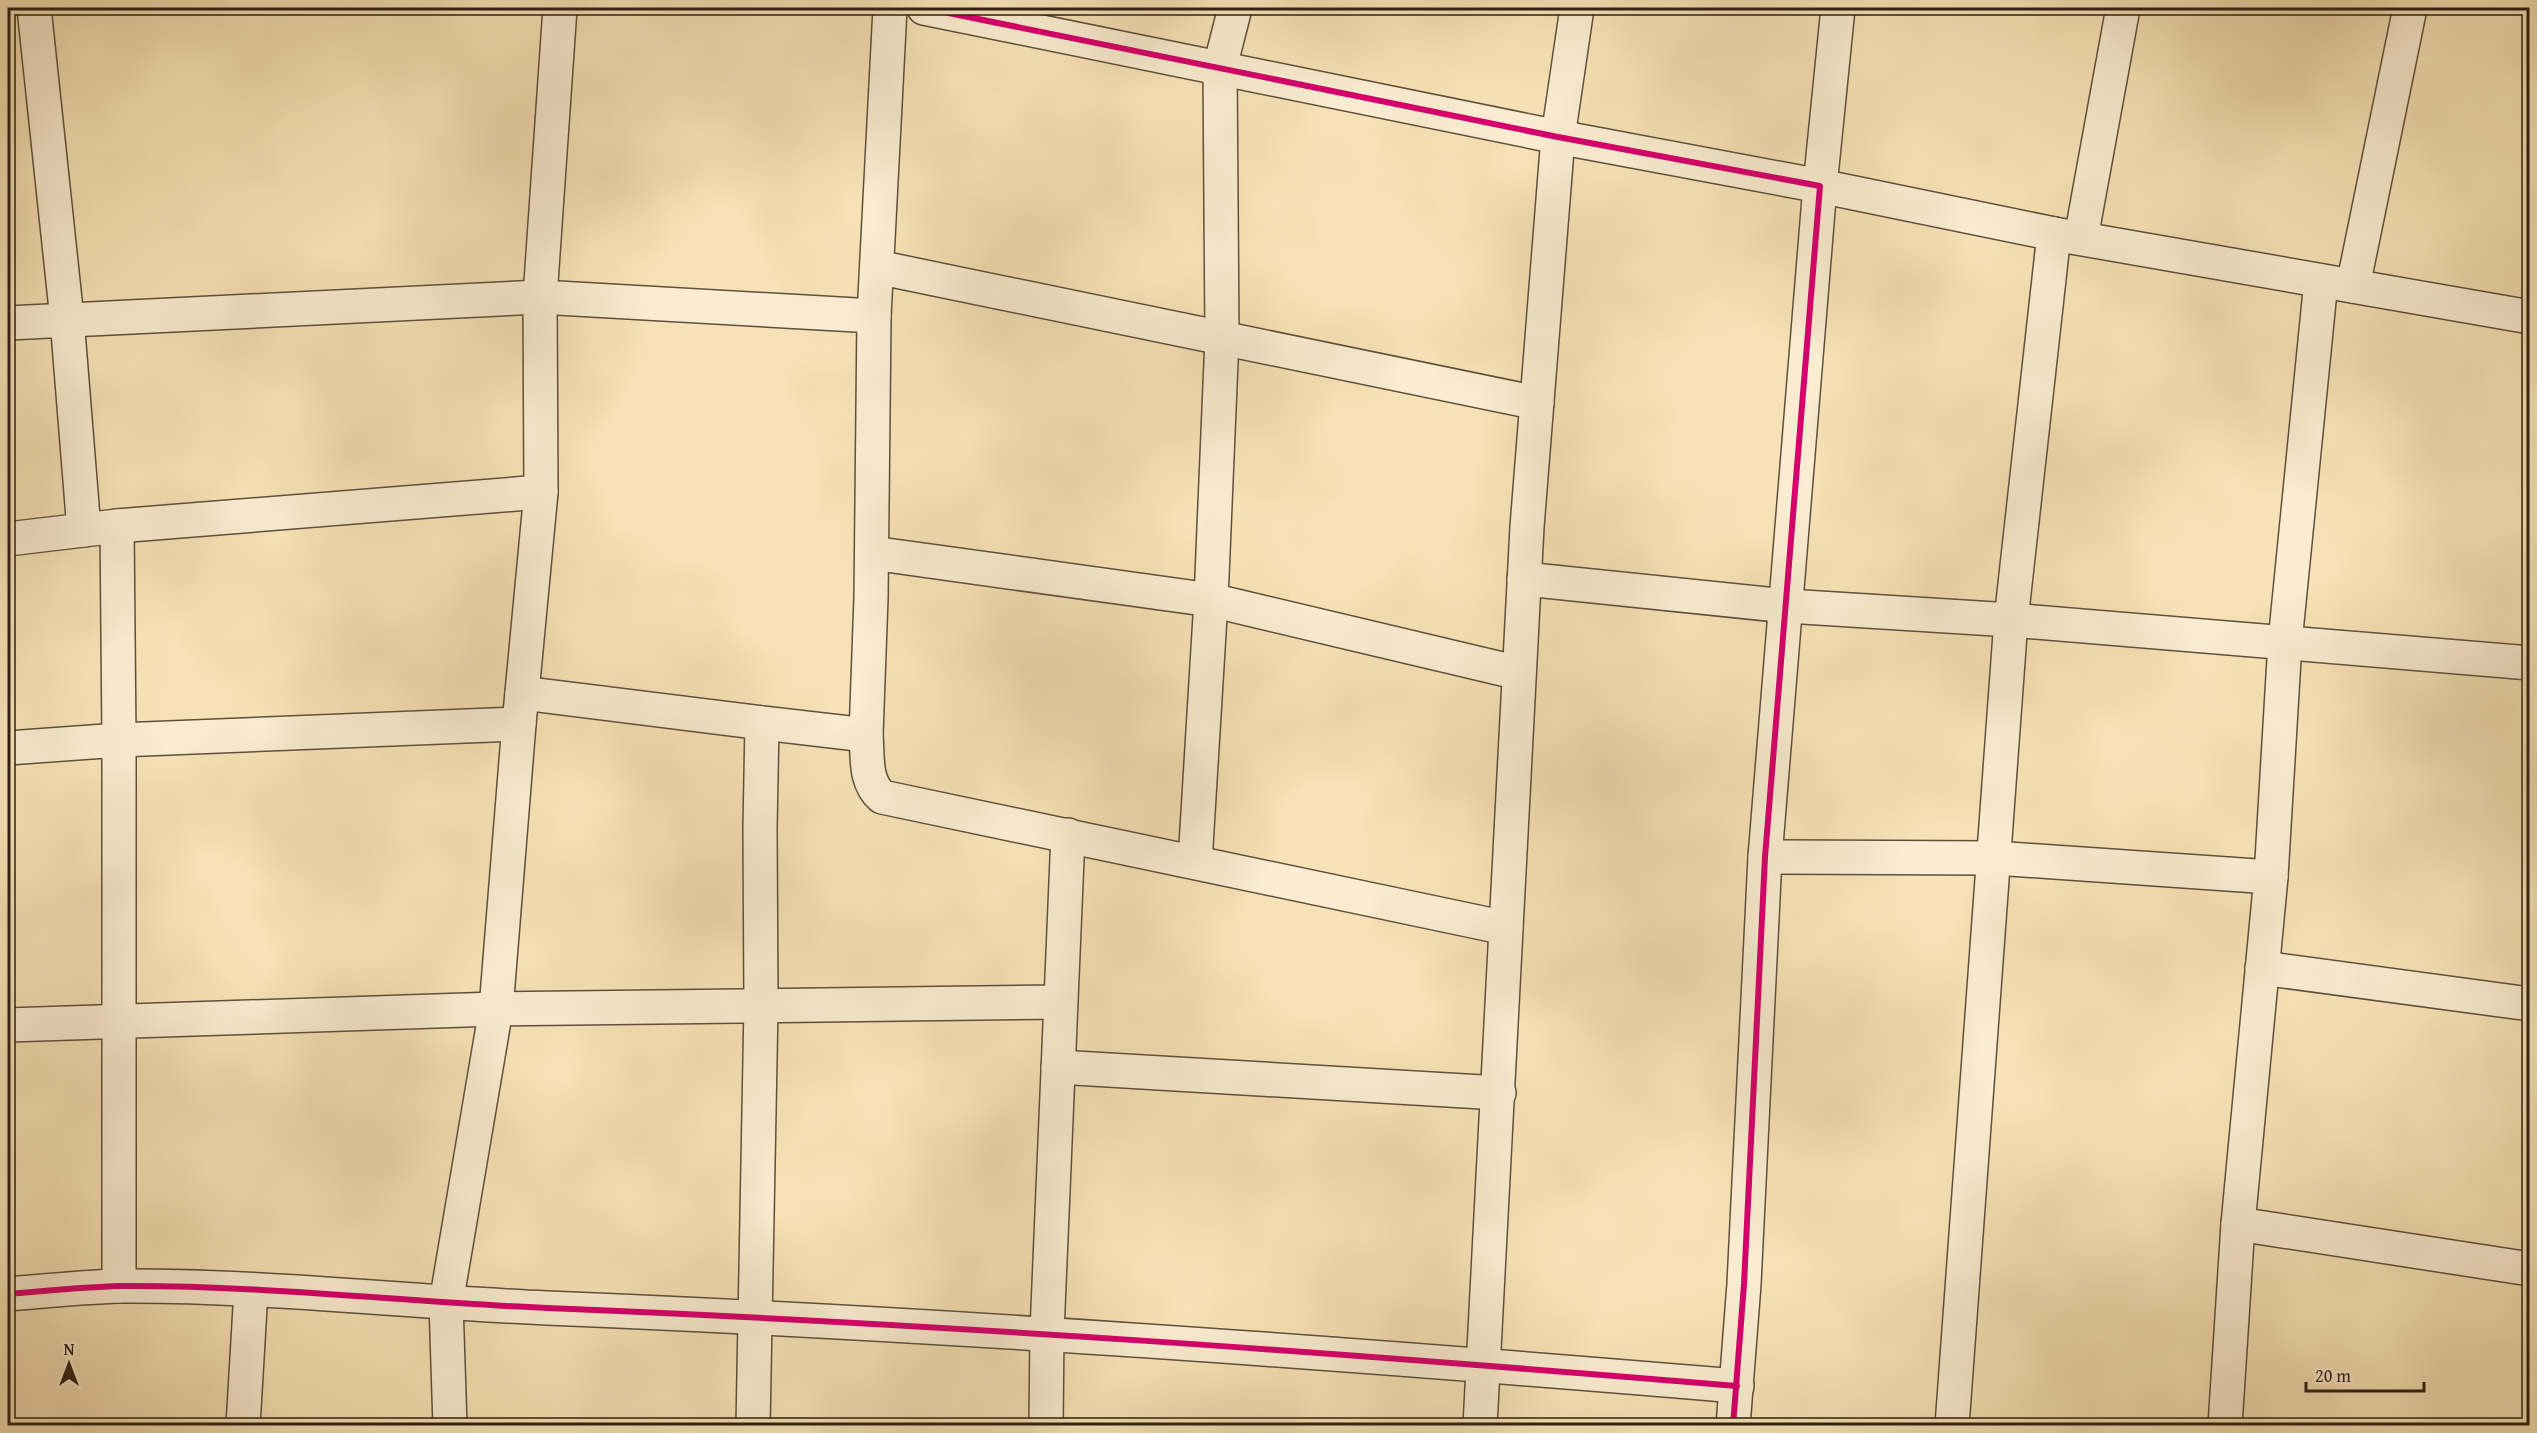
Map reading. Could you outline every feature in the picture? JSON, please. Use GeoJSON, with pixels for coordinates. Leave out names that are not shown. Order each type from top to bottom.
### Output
{"type":"FeatureCollection","features":[{"type":"Feature","properties":{"kind":"street"},"geometry":{"type":"LineString","coordinates":[[34,8],[67,319],[84,530]]}},
{"type":"Feature","properties":{"kind":"street"},"geometry":{"type":"LineString","coordinates":[[450,1425],[446,1304],[496,1009],[520,709],[541,492],[540,297],[560,8]]}},
{"type":"Feature","properties":{"kind":"street"},"geometry":{"type":"LineString","coordinates":[[890,8],[874,316],[872,553],[866,735],[871,784],[882,797],[1506,928]]}},
{"type":"Feature","properties":{"kind":"street"},"geometry":{"type":"LineString","coordinates":[[924,8],[1558,137],[1820,186],[2068,236],[2529,317]]}},
{"type":"Feature","properties":{"kind":"street"},"geometry":{"type":"LineString","coordinates":[[1195,862],[1211,600],[1222,338],[1220,67],[1235,8]]}},
{"type":"Feature","properties":{"kind":"street"},"geometry":{"type":"LineString","coordinates":[[1480,1425],[1524,579],[1558,137],[1577,8]]}},
{"type":"Feature","properties":{"kind":"street"},"geometry":{"type":"LineString","coordinates":[[1733,1425],[1766,857],[1820,186],[1838,8]]}},
{"type":"Feature","properties":{"kind":"street"},"geometry":{"type":"LineString","coordinates":[[1952,1425],[2011,620],[2068,236],[2123,8]]}},
{"type":"Feature","properties":{"kind":"street"},"geometry":{"type":"LineString","coordinates":[[2225,1425],[2238,1224],[2271,877],[2285,642],[2337,283],[2410,8]]}},
{"type":"Feature","properties":{"kind":"street"},"geometry":{"type":"LineString","coordinates":[[877,267],[1537,403]]}},
{"type":"Feature","properties":{"kind":"street"},"geometry":{"type":"LineString","coordinates":[[8,322],[540,297],[874,316]]}},
{"type":"Feature","properties":{"kind":"street"},"geometry":{"type":"LineString","coordinates":[[8,539],[117,526],[541,492]]}},
{"type":"Feature","properties":{"kind":"street"},"geometry":{"type":"LineString","coordinates":[[117,526],[119,1286]]}},
{"type":"Feature","properties":{"kind":"street"},"geometry":{"type":"LineString","coordinates":[[872,553],[1211,600],[1519,673]]}},
{"type":"Feature","properties":{"kind":"street"},"geometry":{"type":"LineString","coordinates":[[1524,579],[1787,606],[2011,620],[2529,663]]}},
{"type":"Feature","properties":{"kind":"street"},"geometry":{"type":"LineString","coordinates":[[8,748],[520,709],[762,723],[866,735]]}},
{"type":"Feature","properties":{"kind":"street"},"geometry":{"type":"LineString","coordinates":[[753,1425],[761,1006],[762,723]]}},
{"type":"Feature","properties":{"kind":"street"},"geometry":{"type":"LineString","coordinates":[[1046,1425],[1047,1332],[1068,835]]}},
{"type":"Feature","properties":{"kind":"street"},"geometry":{"type":"LineString","coordinates":[[1766,857],[1995,858],[2271,877]]}},
{"type":"Feature","properties":{"kind":"street"},"geometry":{"type":"LineString","coordinates":[[2262,968],[2529,1004]]}},
{"type":"Feature","properties":{"kind":"street"},"geometry":{"type":"LineString","coordinates":[[8,1025],[496,1009],[1060,1002]]}},
{"type":"Feature","properties":{"kind":"street"},"geometry":{"type":"LineString","coordinates":[[1058,1067],[1498,1093]]}},
{"type":"Feature","properties":{"kind":"street"},"geometry":{"type":"LineString","coordinates":[[2238,1224],[2529,1269]]}},
{"type":"Feature","properties":{"kind":"street"},"geometry":{"type":"LineString","coordinates":[[8,1294],[119,1286],[251,1290],[446,1304],[755,1316],[1047,1332],[1737,1386]]}},
{"type":"Feature","properties":{"kind":"street"},"geometry":{"type":"LineString","coordinates":[[243,1425],[251,1290]]}},
{"type":"Feature","properties":{"kind":"cycle path"},"geometry":{"type":"LineString","coordinates":[[924,8],[1558,137],[1820,186],[1765,857],[1744,1284],[1733,1426]]}},
{"type":"Feature","properties":{"kind":"cycle path"},"geometry":{"type":"LineString","coordinates":[[8,1294],[120,1286],[227,1288],[494,1305],[994,1331],[1440,1362],[1737,1386]]}}]}
